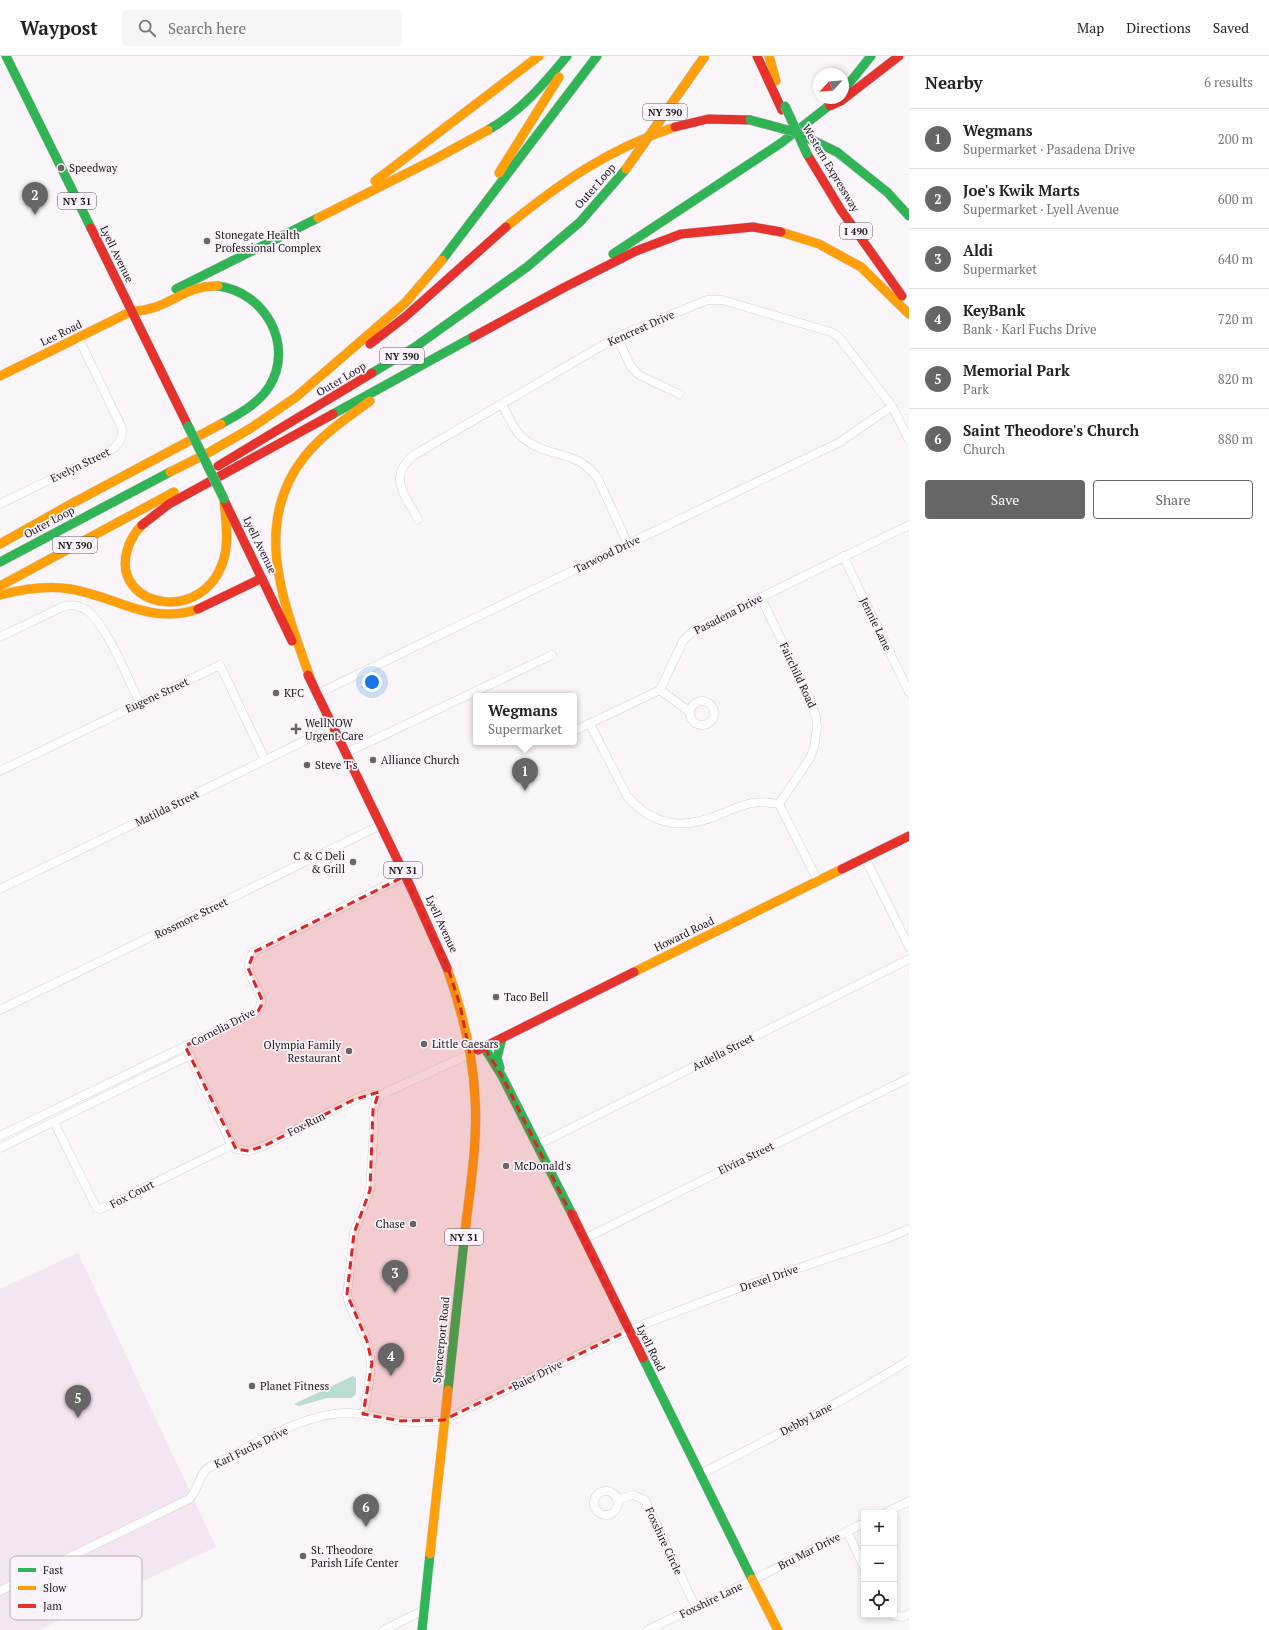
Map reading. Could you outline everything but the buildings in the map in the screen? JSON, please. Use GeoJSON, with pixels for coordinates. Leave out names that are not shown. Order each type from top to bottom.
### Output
{"type":"FeatureCollection","features":[{"type":"Feature","properties":{"kind":"main road","name":"Lyell Avenue"},"geometry":{"type":"LineString","coordinates":[[6,56],[224,499],[405,876],[448,970],[460,1005],[470,1054]]}},
{"type":"Feature","properties":{"kind":"main road"},"geometry":{"type":"LineString","coordinates":[[322,215],[385,174],[538,56]]}},
{"type":"Feature","properties":{"kind":"main road"},"geometry":{"type":"LineString","coordinates":[[322,215],[435,160],[492,128],[520,107],[546,82],[567,56]]}},
{"type":"Feature","properties":{"kind":"main road"},"geometry":{"type":"LineString","coordinates":[[453,246],[572,56]]}},
{"type":"Feature","properties":{"kind":"main road","name":"Outer Loop"},"geometry":{"type":"LineString","coordinates":[[0,562],[208,453],[251,428],[296,397],[405,303],[453,246],[597,56]]}},
{"type":"Feature","properties":{"kind":"main road","name":"Outer Loop"},"geometry":{"type":"LineString","coordinates":[[0,586],[186,486],[415,348],[527,268],[580,222],[606,194],[626,169],[705,56]]}},
{"type":"Feature","properties":{"kind":"main road","name":"Western Expressway"},"geometry":{"type":"LineString","coordinates":[[757,56],[807,154],[841,210],[909,306]]}},
{"type":"Feature","properties":{"kind":"main road"},"geometry":{"type":"LineString","coordinates":[[769,56],[784,108]]}},
{"type":"Feature","properties":{"kind":"main road"},"geometry":{"type":"LineString","coordinates":[[849,84],[871,56]]}},
{"type":"Feature","properties":{"kind":"main road"},"geometry":{"type":"LineString","coordinates":[[826,108],[841,101],[899,56]]}},
{"type":"Feature","properties":{"kind":"main road"},"geometry":{"type":"LineString","coordinates":[[565,286],[781,143],[830,104]]}},
{"type":"Feature","properties":{"kind":"main road"},"geometry":{"type":"LineString","coordinates":[[296,397],[400,322],[522,213],[558,184],[596,160],[637,140],[667,129],[701,120],[750,120],[782,126],[810,137],[837,152],[887,192],[909,216]]}},
{"type":"Feature","properties":{"kind":"main road","name":"Lee Road"},"geometry":{"type":"LineString","coordinates":[[0,376],[322,215]]}},
{"type":"Feature","properties":{"kind":"main road"},"geometry":{"type":"LineString","coordinates":[[224,499],[227,543],[224,559],[214,580],[198,596],[177,604],[154,602],[141,593],[130,582],[126,568],[126,552],[132,537],[142,526],[170,504],[565,286],[636,251],[681,234],[753,227],[781,232],[818,244],[861,267],[909,314]]}},
{"type":"Feature","properties":{"kind":"main road"},"geometry":{"type":"LineString","coordinates":[[0,544],[211,430],[258,400],[271,384],[279,356],[279,346],[268,317],[258,304],[243,293],[225,287],[210,286],[181,295],[151,310],[132,311]]}},
{"type":"Feature","properties":{"kind":"main road"},"geometry":{"type":"LineString","coordinates":[[312,683],[280,583],[273,540],[277,510],[288,482],[304,457],[321,439],[405,373]]}},
{"type":"Feature","properties":{"kind":"main road"},"geometry":{"type":"LineString","coordinates":[[150,505],[170,504]]}},
{"type":"Feature","properties":{"kind":"main road"},"geometry":{"type":"LineString","coordinates":[[0,595],[41,586],[64,587],[94,594],[153,614],[168,615],[180,614],[204,606],[262,578]]}},
{"type":"Feature","properties":{"kind":"main road","name":"Howard Road"},"geometry":{"type":"LineString","coordinates":[[470,1054],[909,836]]}},
{"type":"Feature","properties":{"kind":"main road","name":"Lyell Road"},"geometry":{"type":"LineString","coordinates":[[502,1038],[497,1058],[502,1076]]}},
{"type":"Feature","properties":{"kind":"main road","name":"Lyell Road"},"geometry":{"type":"LineString","coordinates":[[484,1047],[502,1076],[537,1145],[778,1630]]}},
{"type":"Feature","properties":{"kind":"main road","name":"Spencerport Road"},"geometry":{"type":"LineString","coordinates":[[422,1630],[475,1139],[477,1110],[470,1054]]}},
{"type":"Feature","properties":{"kind":"street","name":"Kencrest Drive"},"geometry":{"type":"LineString","coordinates":[[418,519],[402,491],[400,482],[400,473],[406,461],[617,337],[707,300],[722,300],[831,332],[838,336],[892,406],[909,440]]}},
{"type":"Feature","properties":{"kind":"street"},"geometry":{"type":"LineString","coordinates":[[617,337],[631,367],[639,375],[679,394]]}},
{"type":"Feature","properties":{"kind":"street","name":"Evelyn Street"},"geometry":{"type":"LineString","coordinates":[[0,504],[113,448],[118,444],[122,436],[121,426],[78,338]]}},
{"type":"Feature","properties":{"kind":"street"},"geometry":{"type":"LineString","coordinates":[[502,404],[517,431],[529,442],[584,463],[592,470],[598,479],[628,544]]}},
{"type":"Feature","properties":{"kind":"street","name":"Tarwood Drive"},"geometry":{"type":"LineString","coordinates":[[317,694],[840,442],[892,406]]}},
{"type":"Feature","properties":{"kind":"street","name":"Pasadena Drive"},"geometry":{"type":"LineString","coordinates":[[660,690],[687,636],[694,630],[909,525]]}},
{"type":"Feature","properties":{"kind":"street","name":"Jennie Lane"},"geometry":{"type":"LineString","coordinates":[[843,556],[909,692]]}},
{"type":"Feature","properties":{"kind":"street","name":"Fairchild Road"},"geometry":{"type":"LineString","coordinates":[[761,598],[809,697],[818,727],[814,748],[810,758],[779,804]]}},
{"type":"Feature","properties":{"kind":"street"},"geometry":{"type":"LineString","coordinates":[[0,637],[62,607],[70,605],[86,610],[99,622],[140,703]]}},
{"type":"Feature","properties":{"kind":"street"},"geometry":{"type":"LineString","coordinates":[[346,753],[552,655]]}},
{"type":"Feature","properties":{"kind":"street","name":"Eugene Street"},"geometry":{"type":"LineString","coordinates":[[0,771],[220,665],[265,760]]}},
{"type":"Feature","properties":{"kind":"street"},"geometry":{"type":"LineString","coordinates":[[577,730],[660,690],[690,712]]}},
{"type":"Feature","properties":{"kind":"street"},"geometry":{"type":"LineString","coordinates":[[590,724],[627,796],[645,812],[655,818],[671,824],[686,825],[704,820],[738,806],[764,802],[779,804],[818,881]]}},
{"type":"Feature","properties":{"kind":"street","name":"Matilda Street"},"geometry":{"type":"LineString","coordinates":[[0,889],[333,727]]}},
{"type":"Feature","properties":{"kind":"street","name":"Rossmore Street"},"geometry":{"type":"LineString","coordinates":[[0,1010],[381,825]]}},
{"type":"Feature","properties":{"kind":"street"},"geometry":{"type":"LineString","coordinates":[[865,858],[909,947]]}},
{"type":"Feature","properties":{"kind":"street","name":"Cornelia Drive"},"geometry":{"type":"LineString","coordinates":[[0,1136],[258,1011],[262,1000],[248,968],[248,962],[254,952],[405,876]]}},
{"type":"Feature","properties":{"kind":"street","name":"Ardella Street"},"geometry":{"type":"LineString","coordinates":[[537,1145],[909,959]]}},
{"type":"Feature","properties":{"kind":"street"},"geometry":{"type":"LineString","coordinates":[[185,1046],[232,1145]]}},
{"type":"Feature","properties":{"kind":"street","name":"Fox Run"},"geometry":{"type":"LineString","coordinates":[[232,1145],[236,1149],[249,1151],[266,1145],[361,1096],[368,1094],[378,1096],[470,1054]]}},
{"type":"Feature","properties":{"kind":"street"},"geometry":{"type":"LineString","coordinates":[[0,1148],[190,1055]]}},
{"type":"Feature","properties":{"kind":"street","name":"Elvira Street"},"geometry":{"type":"LineString","coordinates":[[584,1239],[909,1078]]}},
{"type":"Feature","properties":{"kind":"street"},"geometry":{"type":"LineString","coordinates":[[363,1414],[372,1363],[367,1342],[348,1301],[347,1294],[350,1255],[354,1234],[370,1190],[374,1127],[373,1110],[378,1096]]}},
{"type":"Feature","properties":{"kind":"street","name":"Fox Court"},"geometry":{"type":"LineString","coordinates":[[54,1122],[93,1202],[97,1208],[101,1209],[232,1145]]}},
{"type":"Feature","properties":{"kind":"street","name":"Drexel Drive"},"geometry":{"type":"LineString","coordinates":[[629,1330],[728,1292],[888,1238],[909,1229]]}},
{"type":"Feature","properties":{"kind":"street","name":"Baier Drive"},"geometry":{"type":"LineString","coordinates":[[444,1420],[629,1330]]}},
{"type":"Feature","properties":{"kind":"street","name":"Debby Lane"},"geometry":{"type":"LineString","coordinates":[[701,1474],[878,1380],[909,1360]]}},
{"type":"Feature","properties":{"kind":"street","name":"Karl Fuchs Drive"},"geometry":{"type":"LineString","coordinates":[[72,1556],[189,1499],[195,1492],[201,1475],[208,1468],[288,1428],[309,1420],[344,1413],[363,1414],[401,1421],[421,1422],[444,1420]]}},
{"type":"Feature","properties":{"kind":"street","name":"Foxshire Circle"},"geometry":{"type":"LineString","coordinates":[[617,1500],[633,1495],[645,1500],[696,1608]]}},
{"type":"Feature","properties":{"kind":"street"},"geometry":{"type":"LineString","coordinates":[[891,1510],[909,1501]]}},
{"type":"Feature","properties":{"kind":"street","name":"Bru Mar Drive"},"geometry":{"type":"LineString","coordinates":[[753,1580],[861,1524]]}},
{"type":"Feature","properties":{"kind":"street"},"geometry":{"type":"LineString","coordinates":[[847,1531],[861,1561]]}},
{"type":"Feature","properties":{"kind":"street","name":"Foxshire Lane"},"geometry":{"type":"LineString","coordinates":[[647,1630],[753,1580]]}},
{"type":"Feature","properties":{"kind":"street","name":"Karl Fuchs Drive"},"geometry":{"type":"LineString","coordinates":[[0,1591],[10,1586]]}},
{"type":"Feature","properties":{"kind":"street"},"geometry":{"type":"LineString","coordinates":[[383,1630],[424,1610]]}},
{"type":"Feature","properties":{"kind":"street"},"geometry":{"type":"LineString","coordinates":[[897,1616],[903,1617],[909,1614]]}},
{"type":"Feature","properties":{"kind":"highlighted area"},"geometry":{"type":"Polygon","coordinates":[[[405,876],[447,965],[460,1005],[470,1054],[484,1047],[502,1076],[629,1330],[444,1420],[401,1421],[363,1414],[372,1363],[367,1341],[347,1294],[354,1233],[370,1190],[373,1110],[379,1092],[353,1100],[266,1145],[249,1151],[236,1149],[185,1046],[258,1011],[262,1000],[248,968],[254,952],[405,876]]]}},
{"type":"Feature","properties":{"kind":"shaded area"},"geometry":{"type":"Polygon","coordinates":[[[78,1253],[216,1547],[142,1582],[142,1556],[10,1556],[10,1620],[60,1620],[39,1630],[0,1630],[0,1289],[78,1253]]]}},
{"type":"Feature","properties":{"kind":"shaded area"},"geometry":{"type":"Polygon","coordinates":[[[353,1376],[356,1378],[356,1394],[352,1398],[327,1398],[299,1406],[294,1404],[353,1376]]]}},
{"type":"Feature","properties":{"kind":"traffic: fast"},"geometry":{"type":"LineString","coordinates":[[6,56],[91,228]]}},
{"type":"Feature","properties":{"kind":"traffic: fast"},"geometry":{"type":"LineString","coordinates":[[488,130],[511,115],[531,97],[567,56]]}},
{"type":"Feature","properties":{"kind":"traffic: fast"},"geometry":{"type":"LineString","coordinates":[[442,260],[597,56]]}},
{"type":"Feature","properties":{"kind":"traffic: fast"},"geometry":{"type":"LineString","coordinates":[[849,84],[871,56]]}},
{"type":"Feature","properties":{"kind":"traffic: fast"},"geometry":{"type":"LineString","coordinates":[[613,254],[781,143],[830,104]]}},
{"type":"Feature","properties":{"kind":"traffic: fast"},"geometry":{"type":"LineString","coordinates":[[785,106],[807,154]]}},
{"type":"Feature","properties":{"kind":"traffic: fast"},"geometry":{"type":"LineString","coordinates":[[750,120],[795,132],[837,152]]}},
{"type":"Feature","properties":{"kind":"traffic: fast"},"geometry":{"type":"LineString","coordinates":[[837,152],[887,192],[909,216]]}},
{"type":"Feature","properties":{"kind":"traffic: fast"},"geometry":{"type":"LineString","coordinates":[[372,373],[415,347],[527,267],[580,222],[626,169]]}},
{"type":"Feature","properties":{"kind":"traffic: fast"},"geometry":{"type":"LineString","coordinates":[[176,289],[318,218]]}},
{"type":"Feature","properties":{"kind":"traffic: fast"},"geometry":{"type":"LineString","coordinates":[[218,286],[235,290],[249,298],[262,310],[271,323],[277,338],[279,354],[276,371],[265,393],[248,408],[221,424]]}},
{"type":"Feature","properties":{"kind":"traffic: fast"},"geometry":{"type":"LineString","coordinates":[[333,414],[473,337]]}},
{"type":"Feature","properties":{"kind":"traffic: fast"},"geometry":{"type":"LineString","coordinates":[[188,426],[224,499]]}},
{"type":"Feature","properties":{"kind":"traffic: fast"},"geometry":{"type":"LineString","coordinates":[[0,562],[170,472]]}},
{"type":"Feature","properties":{"kind":"traffic: fast"},"geometry":{"type":"LineString","coordinates":[[500,1068],[497,1058],[502,1038]]}},
{"type":"Feature","properties":{"kind":"traffic: fast"},"geometry":{"type":"LineString","coordinates":[[484,1047],[502,1076],[572,1214]]}},
{"type":"Feature","properties":{"kind":"traffic: fast"},"geometry":{"type":"LineString","coordinates":[[448,1390],[465,1232]]}},
{"type":"Feature","properties":{"kind":"traffic: fast"},"geometry":{"type":"LineString","coordinates":[[643,1358],[752,1579]]}},
{"type":"Feature","properties":{"kind":"traffic: fast"},"geometry":{"type":"LineString","coordinates":[[422,1630],[430,1554]]}},
{"type":"Feature","properties":{"kind":"traffic: slow"},"geometry":{"type":"LineString","coordinates":[[375,181],[539,56]]}},
{"type":"Feature","properties":{"kind":"traffic: slow"},"geometry":{"type":"LineString","coordinates":[[626,169],[705,56]]}},
{"type":"Feature","properties":{"kind":"traffic: slow"},"geometry":{"type":"LineString","coordinates":[[769,56],[776,81]]}},
{"type":"Feature","properties":{"kind":"traffic: slow"},"geometry":{"type":"LineString","coordinates":[[499,173],[559,77]]}},
{"type":"Feature","properties":{"kind":"traffic: slow"},"geometry":{"type":"LineString","coordinates":[[506,227],[546,196],[606,157],[628,146],[675,127]]}},
{"type":"Feature","properties":{"kind":"traffic: slow"},"geometry":{"type":"LineString","coordinates":[[318,218],[435,159],[488,130]]}},
{"type":"Feature","properties":{"kind":"traffic: slow"},"geometry":{"type":"LineString","coordinates":[[781,232],[819,244],[861,267],[909,314]]}},
{"type":"Feature","properties":{"kind":"traffic: slow"},"geometry":{"type":"LineString","coordinates":[[170,472],[208,453],[251,428],[296,397],[405,303],[442,260]]}},
{"type":"Feature","properties":{"kind":"traffic: slow"},"geometry":{"type":"LineString","coordinates":[[132,311],[155,307],[195,289],[218,286]]}},
{"type":"Feature","properties":{"kind":"traffic: slow"},"geometry":{"type":"LineString","coordinates":[[0,376],[132,311]]}},
{"type":"Feature","properties":{"kind":"traffic: slow"},"geometry":{"type":"LineString","coordinates":[[312,683],[292,626],[278,568],[276,539],[279,511],[288,483],[305,456],[328,433],[370,401]]}},
{"type":"Feature","properties":{"kind":"traffic: slow"},"geometry":{"type":"LineString","coordinates":[[0,544],[71,504],[221,424]]}},
{"type":"Feature","properties":{"kind":"traffic: slow"},"geometry":{"type":"LineString","coordinates":[[0,586],[174,492]]}},
{"type":"Feature","properties":{"kind":"traffic: slow"},"geometry":{"type":"LineString","coordinates":[[142,525],[129,543],[127,551],[126,571],[133,586],[147,597],[164,602],[183,600],[201,592],[216,577],[225,554],[226,547],[227,533],[224,499]]}},
{"type":"Feature","properties":{"kind":"traffic: slow"},"geometry":{"type":"LineString","coordinates":[[0,595],[35,588],[52,587],[70,589],[103,597],[149,612],[164,614],[181,613],[198,609]]}},
{"type":"Feature","properties":{"kind":"traffic: slow"},"geometry":{"type":"LineString","coordinates":[[634,972],[842,869]]}},
{"type":"Feature","properties":{"kind":"traffic: slow"},"geometry":{"type":"LineString","coordinates":[[447,968],[466,1032],[474,1081],[476,1115],[471,1182],[465,1232]]}},
{"type":"Feature","properties":{"kind":"traffic: slow"},"geometry":{"type":"LineString","coordinates":[[430,1554],[448,1390]]}},
{"type":"Feature","properties":{"kind":"traffic: slow"},"geometry":{"type":"LineString","coordinates":[[752,1579],[778,1630]]}},
{"type":"Feature","properties":{"kind":"traffic: jam"},"geometry":{"type":"LineString","coordinates":[[757,56],[782,110]]}},
{"type":"Feature","properties":{"kind":"traffic: jam"},"geometry":{"type":"LineString","coordinates":[[830,106],[841,101],[899,56]]}},
{"type":"Feature","properties":{"kind":"traffic: jam"},"geometry":{"type":"LineString","coordinates":[[675,127],[708,119],[750,120]]}},
{"type":"Feature","properties":{"kind":"traffic: jam"},"geometry":{"type":"LineString","coordinates":[[807,154],[841,210],[902,296]]}},
{"type":"Feature","properties":{"kind":"traffic: jam"},"geometry":{"type":"LineString","coordinates":[[370,344],[405,317],[506,227]]}},
{"type":"Feature","properties":{"kind":"traffic: jam"},"geometry":{"type":"LineString","coordinates":[[473,337],[565,287],[636,251],[681,234],[753,227],[781,232]]}},
{"type":"Feature","properties":{"kind":"traffic: jam"},"geometry":{"type":"LineString","coordinates":[[91,228],[188,426]]}},
{"type":"Feature","properties":{"kind":"traffic: jam"},"geometry":{"type":"LineString","coordinates":[[218,466],[372,373]]}},
{"type":"Feature","properties":{"kind":"traffic: jam"},"geometry":{"type":"LineString","coordinates":[[142,525],[169,504],[333,414]]}},
{"type":"Feature","properties":{"kind":"traffic: jam"},"geometry":{"type":"LineString","coordinates":[[225,502],[292,641]]}},
{"type":"Feature","properties":{"kind":"traffic: jam"},"geometry":{"type":"LineString","coordinates":[[198,609],[262,578]]}},
{"type":"Feature","properties":{"kind":"traffic: jam"},"geometry":{"type":"LineString","coordinates":[[308,675],[412,890],[447,968]]}},
{"type":"Feature","properties":{"kind":"traffic: jam"},"geometry":{"type":"LineString","coordinates":[[842,869],[909,836]]}},
{"type":"Feature","properties":{"kind":"traffic: jam"},"geometry":{"type":"LineString","coordinates":[[478,1050],[634,972]]}},
{"type":"Feature","properties":{"kind":"traffic: jam"},"geometry":{"type":"LineString","coordinates":[[572,1214],[643,1358]]}},
{"type":"Feature","properties":{"kind":"place","name":"Speedway"},"geometry":{"type":"Point","coordinates":[61,168]}},
{"type":"Feature","properties":{"kind":"place","name":"Joe's Kwik Marts"},"geometry":{"type":"Point","coordinates":[35,215]}},
{"type":"Feature","properties":{"kind":"place","name":"Stonegate Health Professional Complex"},"geometry":{"type":"Point","coordinates":[207,241]}},
{"type":"Feature","properties":{"kind":"place","name":"KFC"},"geometry":{"type":"Point","coordinates":[276,693]}},
{"type":"Feature","properties":{"kind":"place","name":"WellNOW Urgent Care"},"geometry":{"type":"Point","coordinates":[296,729]}},
{"type":"Feature","properties":{"kind":"place","name":"Alliance Church"},"geometry":{"type":"Point","coordinates":[373,760]}},
{"type":"Feature","properties":{"kind":"place","name":"Steve T's"},"geometry":{"type":"Point","coordinates":[307,765]}},
{"type":"Feature","properties":{"kind":"place","name":"Wegmans"},"geometry":{"type":"Point","coordinates":[525,791]}},
{"type":"Feature","properties":{"kind":"place","name":"C & C Deli & Grill"},"geometry":{"type":"Point","coordinates":[353,862]}},
{"type":"Feature","properties":{"kind":"place","name":"Taco Bell"},"geometry":{"type":"Point","coordinates":[496,997]}},
{"type":"Feature","properties":{"kind":"place","name":"Little Caesars"},"geometry":{"type":"Point","coordinates":[424,1044]}},
{"type":"Feature","properties":{"kind":"place","name":"Olympia Family Restaurant"},"geometry":{"type":"Point","coordinates":[349,1051]}},
{"type":"Feature","properties":{"kind":"place","name":"McDonald's"},"geometry":{"type":"Point","coordinates":[506,1166]}},
{"type":"Feature","properties":{"kind":"place","name":"Chase"},"geometry":{"type":"Point","coordinates":[413,1224]}},
{"type":"Feature","properties":{"kind":"place","name":"Aldi"},"geometry":{"type":"Point","coordinates":[395,1293]}},
{"type":"Feature","properties":{"kind":"place","name":"KeyBank"},"geometry":{"type":"Point","coordinates":[391,1376]}},
{"type":"Feature","properties":{"kind":"place","name":"Planet Fitness"},"geometry":{"type":"Point","coordinates":[252,1386]}},
{"type":"Feature","properties":{"kind":"place","name":"Memorial Park"},"geometry":{"type":"Point","coordinates":[78,1418]}},
{"type":"Feature","properties":{"kind":"place","name":"Saint Theodore's Church"},"geometry":{"type":"Point","coordinates":[366,1527]}},
{"type":"Feature","properties":{"kind":"place","name":"St. Theodore Parish Life Center"},"geometry":{"type":"Point","coordinates":[303,1556]}}]}
